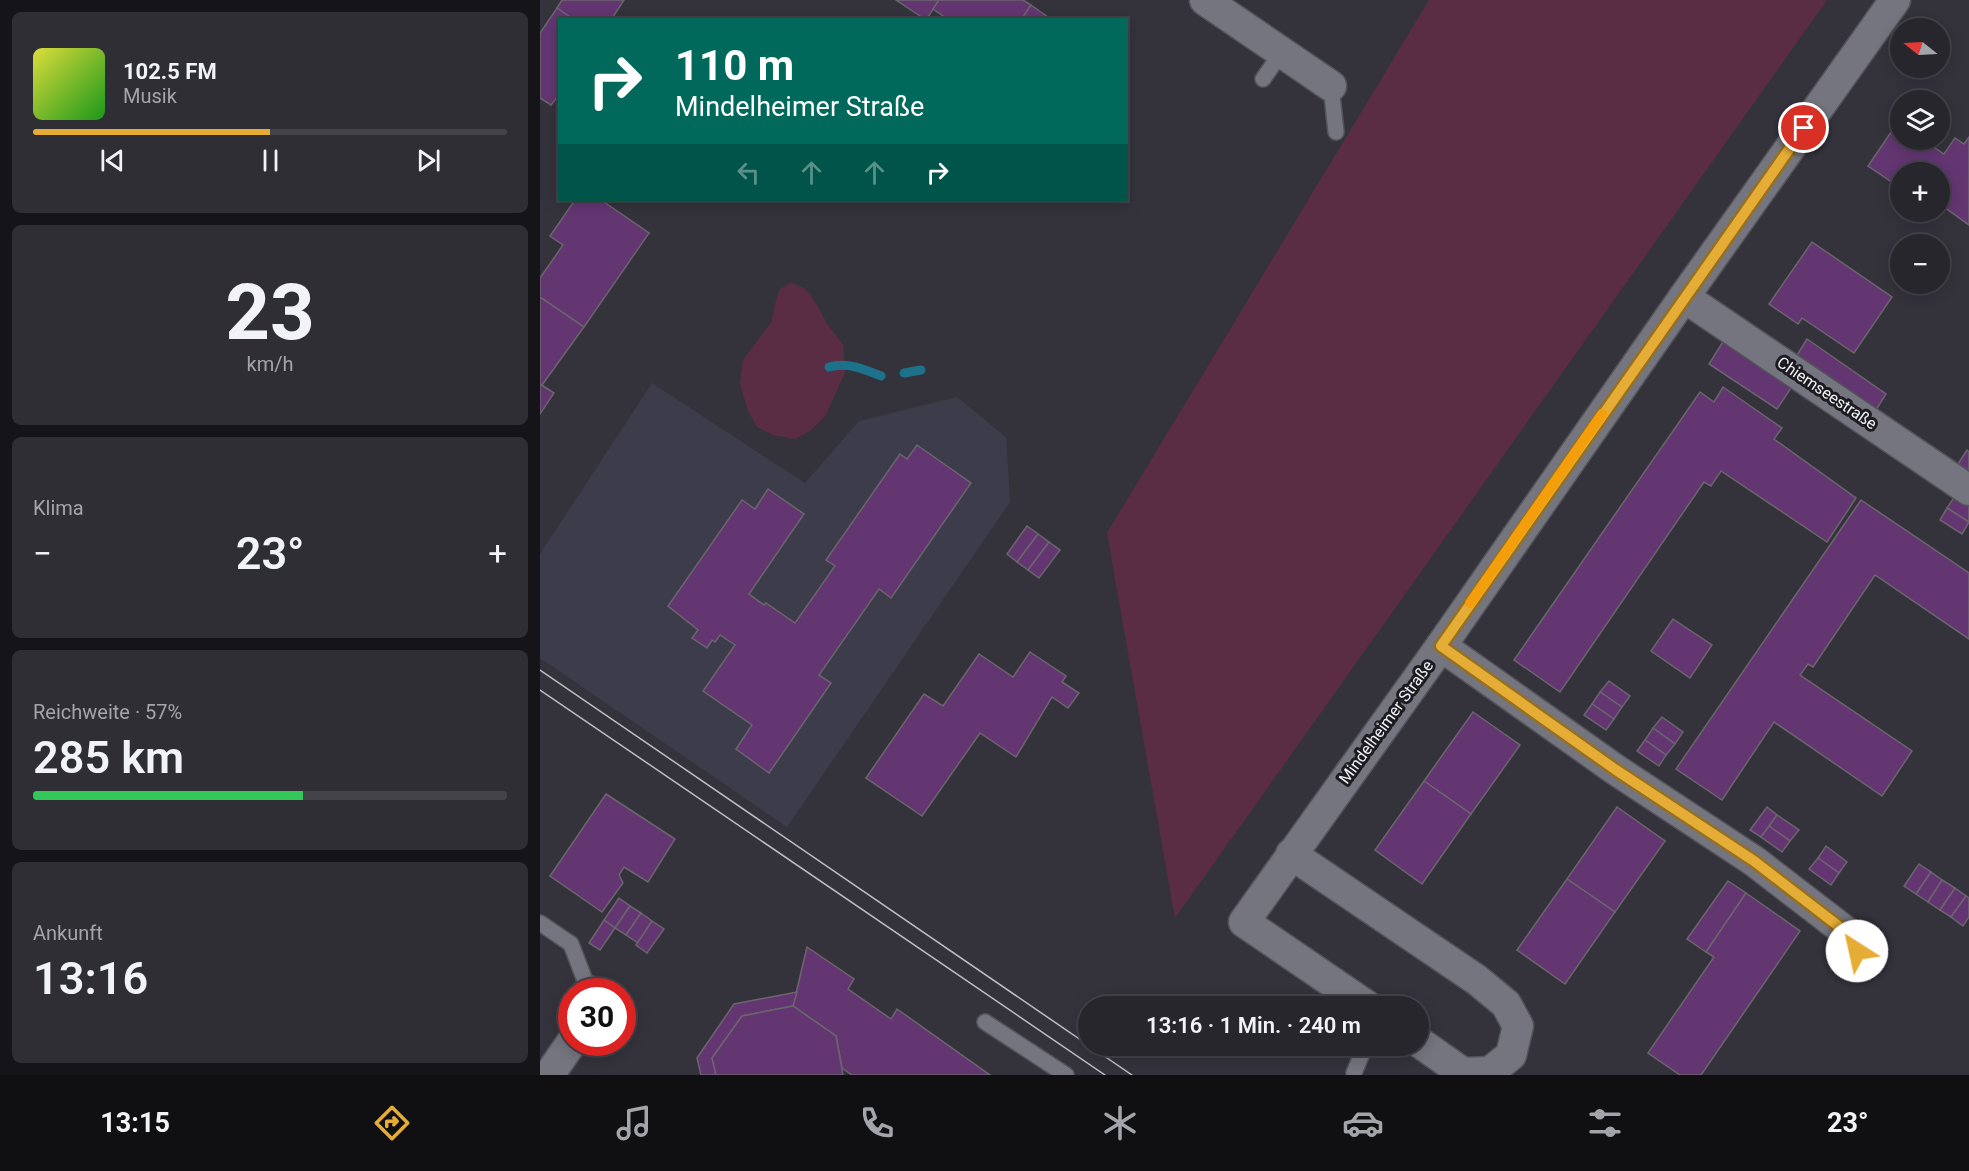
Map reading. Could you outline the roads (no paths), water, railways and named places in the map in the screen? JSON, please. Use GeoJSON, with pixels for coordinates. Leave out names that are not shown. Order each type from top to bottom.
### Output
{"type":"FeatureCollection","features":[{"type":"Feature","properties":{"kind":"street"},"geometry":{"type":"LineString","coordinates":[[1205,0],[1331,86]]}},
{"type":"Feature","properties":{"kind":"street","name":"Mindelheimer Straße"},"geometry":{"type":"LineString","coordinates":[[1352,996],[1244,922],[1895,0]]}},
{"type":"Feature","properties":{"kind":"street","name":"Chiemseestraße"},"geometry":{"type":"LineString","coordinates":[[1684,297],[1969,490]]}},
{"type":"Feature","properties":{"kind":"street"},"geometry":{"type":"LineString","coordinates":[[1441,646],[1616,770],[1754,861],[1854,938],[1857,951]]}},
{"type":"Feature","properties":{"kind":"street"},"geometry":{"type":"LineString","coordinates":[[1291,854],[1477,980],[1506,1004],[1518,1026],[1511,1055],[1490,1072],[1463,1073],[1429,1049]]}},
{"type":"Feature","properties":{"kind":"street"},"geometry":{"type":"LineString","coordinates":[[549,1075],[562,1056]]}},
{"type":"Feature","properties":{"kind":"lane"},"geometry":{"type":"LineString","coordinates":[[1263,79],[1282,52]]}},
{"type":"Feature","properties":{"kind":"lane"},"geometry":{"type":"LineString","coordinates":[[1331,86],[1336,132]]}},
{"type":"Feature","properties":{"kind":"lane"},"geometry":{"type":"LineString","coordinates":[[540,923],[571,944],[584,978]]}},
{"type":"Feature","properties":{"kind":"lane"},"geometry":{"type":"LineString","coordinates":[[985,1022],[1066,1075]]}},
{"type":"Feature","properties":{"kind":"lane"},"geometry":{"type":"LineString","coordinates":[[1354,1073],[1361,1056]]}},
{"type":"Feature","properties":{"kind":"waterway"},"geometry":{"type":"LineString","coordinates":[[829,367],[849,366],[881,376]]}},
{"type":"Feature","properties":{"kind":"waterway"},"geometry":{"type":"LineString","coordinates":[[904,373],[921,370]]}},
{"type":"Feature","properties":{"kind":"tram line"},"geometry":{"type":"LineString","coordinates":[[540,670],[1132,1075]]}},
{"type":"Feature","properties":{"kind":"tram line"},"geometry":{"type":"LineString","coordinates":[[540,690],[1105,1075]]}}]}
